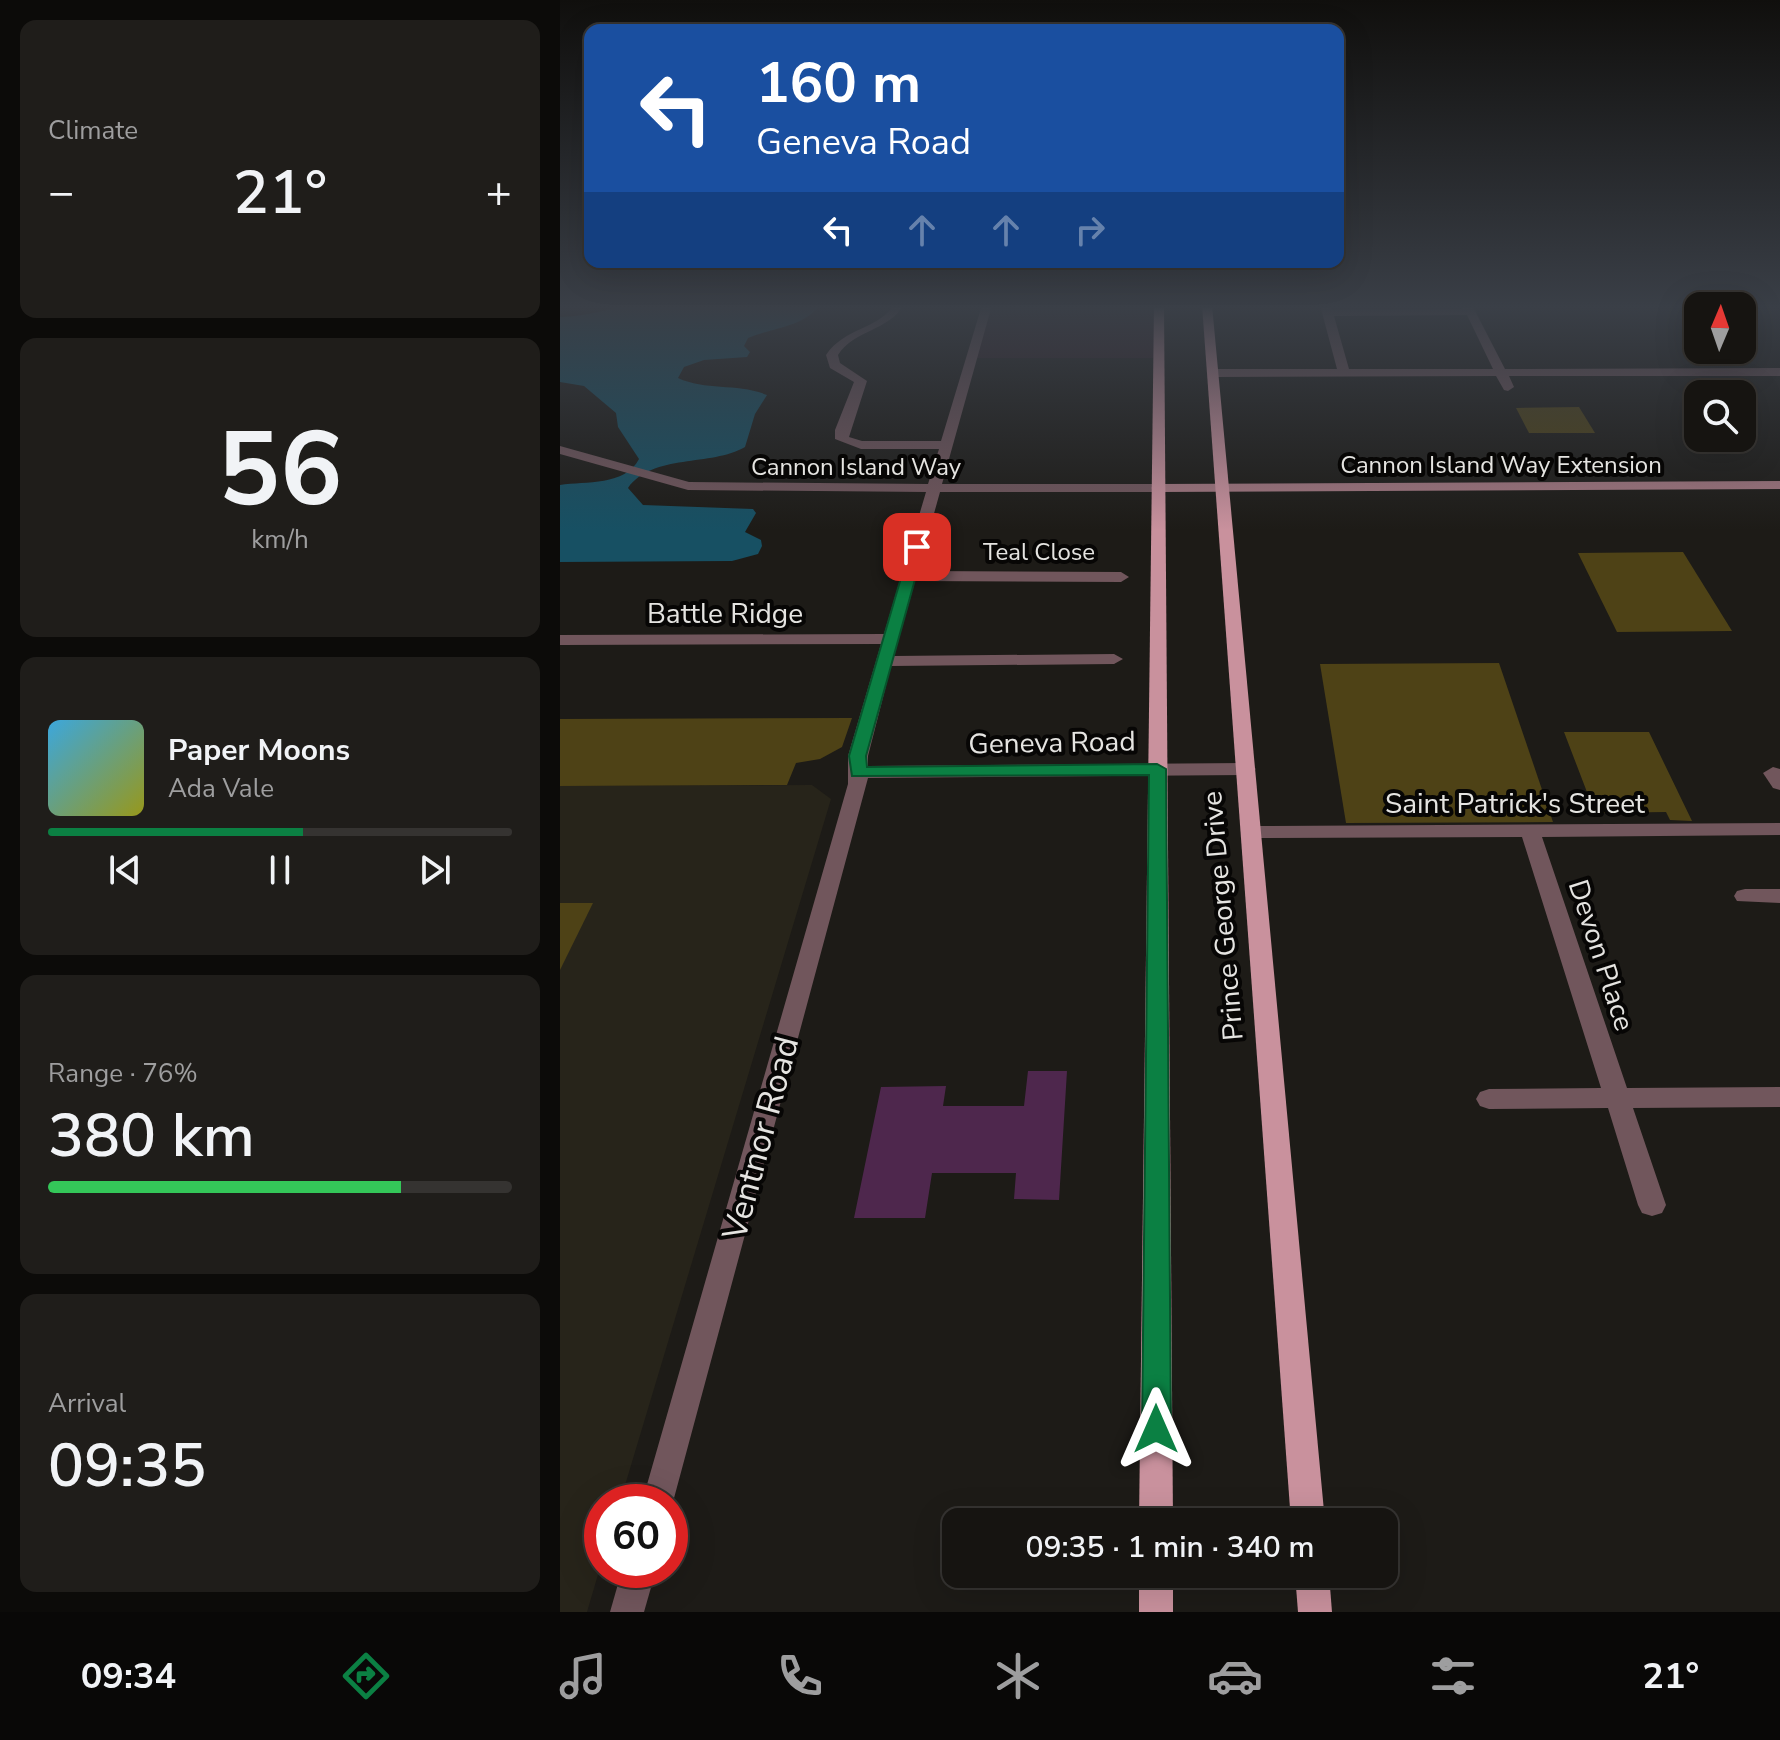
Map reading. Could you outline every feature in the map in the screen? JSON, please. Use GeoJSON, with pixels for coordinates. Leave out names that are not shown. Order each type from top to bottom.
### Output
{"type":"FeatureCollection","features":[{"type":"Feature","properties":{"kind":"main road","name":"Prince George Drive"},"geometry":{"type":"LineString","coordinates":[[1156,1508],[1159,380]]}},
{"type":"Feature","properties":{"kind":"main road","name":"Prince George Drive"},"geometry":{"type":"LineString","coordinates":[[1214,380],[1307,1508]]}},
{"type":"Feature","properties":{"kind":"main road"},"geometry":{"type":"LineString","coordinates":[[1156,1588],[1156,1612]]}},
{"type":"Feature","properties":{"kind":"main road"},"geometry":{"type":"LineString","coordinates":[[1313,1588],[1315,1612]]}},
{"type":"Feature","properties":{"kind":"street"},"geometry":{"type":"LineString","coordinates":[[860,380],[842,430],[842,439],[861,445],[946,445]]}},
{"type":"Feature","properties":{"kind":"street","name":"Ventnor Road"},"geometry":{"type":"LineString","coordinates":[[663,1484],[858,772],[858,756],[965,380]]}},
{"type":"Feature","properties":{"kind":"street"},"geometry":{"type":"LineString","coordinates":[[1504,380],[1508,387]]}},
{"type":"Feature","properties":{"kind":"street","name":"Cannon Island Way"},"geometry":{"type":"LineString","coordinates":[[560,450],[688,486],[729,490],[1158,488]]}},
{"type":"Feature","properties":{"kind":"street","name":"Cannon Island Way Extension"},"geometry":{"type":"LineString","coordinates":[[1158,488],[1780,485]]}},
{"type":"Feature","properties":{"kind":"street","name":"Teal Close"},"geometry":{"type":"LineString","coordinates":[[909,576],[1121,577]]}},
{"type":"Feature","properties":{"kind":"street","name":"Battle Ridge"},"geometry":{"type":"LineString","coordinates":[[560,640],[891,639]]}},
{"type":"Feature","properties":{"kind":"street"},"geometry":{"type":"LineString","coordinates":[[884,661],[1114,659]]}},
{"type":"Feature","properties":{"kind":"street","name":"Geneva Road"},"geometry":{"type":"LineString","coordinates":[[858,772],[1246,769]]}},
{"type":"Feature","properties":{"kind":"street","name":"Saint Patrick's Street"},"geometry":{"type":"LineString","coordinates":[[1251,832],[1780,829]]}},
{"type":"Feature","properties":{"kind":"street","name":"Devon Place"},"geometry":{"type":"LineString","coordinates":[[1530,830],[1652,1205]]}},
{"type":"Feature","properties":{"kind":"street"},"geometry":{"type":"LineString","coordinates":[[1745,896],[1780,896]]}},
{"type":"Feature","properties":{"kind":"street"},"geometry":{"type":"LineString","coordinates":[[1489,1099],[1780,1097]]}},
{"type":"Feature","properties":{"kind":"street"},"geometry":{"type":"LineString","coordinates":[[627,1612],[634,1588]]}},
{"type":"Feature","properties":{"kind":"shaded area"},"geometry":{"type":"Polygon","coordinates":[[[1579,407],[1595,433],[1529,433],[1516,408],[1579,407]]]}},
{"type":"Feature","properties":{"kind":"shaded area"},"geometry":{"type":"Polygon","coordinates":[[[1683,552],[1732,631],[1617,632],[1578,553],[1683,552]]]}},
{"type":"Feature","properties":{"kind":"shaded area"},"geometry":{"type":"Polygon","coordinates":[[[1499,663],[1553,822],[1346,823],[1320,664],[1499,663]]]}},
{"type":"Feature","properties":{"kind":"shaded area"},"geometry":{"type":"Polygon","coordinates":[[[852,718],[842,747],[820,759],[796,763],[787,785],[560,786],[560,719],[852,718]]]}},
{"type":"Feature","properties":{"kind":"shaded area"},"geometry":{"type":"Polygon","coordinates":[[[1564,732],[1649,732],[1692,821],[1670,820],[1666,812],[1595,813],[1564,732]]]}},
{"type":"Feature","properties":{"kind":"shaded area"},"geometry":{"type":"Polygon","coordinates":[[[812,785],[831,799],[625,1484],[584,1484],[584,1588],[594,1588],[587,1612],[560,1612],[560,786],[812,785]]]}},
{"type":"Feature","properties":{"kind":"shaded area"},"geometry":{"type":"Polygon","coordinates":[[[560,903],[593,903],[560,970],[560,903]]]}},
{"type":"Feature","properties":{"kind":"water"},"geometry":{"type":"Polygon","coordinates":[[[684,380],[767,395],[755,414],[745,447],[716,457],[652,470],[628,488],[643,505],[753,509],[756,513],[745,532],[761,540],[758,554],[732,561],[560,562],[560,485],[615,478],[633,468],[639,459],[618,427],[616,413],[584,386],[560,382],[684,380]]]}},
{"type":"Feature","properties":{"kind":"building"},"geometry":{"type":"Polygon","coordinates":[[[1028,1071],[1067,1071],[1059,1200],[1014,1199],[1016,1173],[932,1173],[925,1218],[854,1218],[881,1087],[946,1086],[943,1106],[1024,1106],[1028,1071]]]}},
{"type":"Feature","properties":{"kind":"route"},"geometry":{"type":"LineString","coordinates":[[917,547],[858,756],[858,772],[1157,769],[1156,1429]]}}]}
